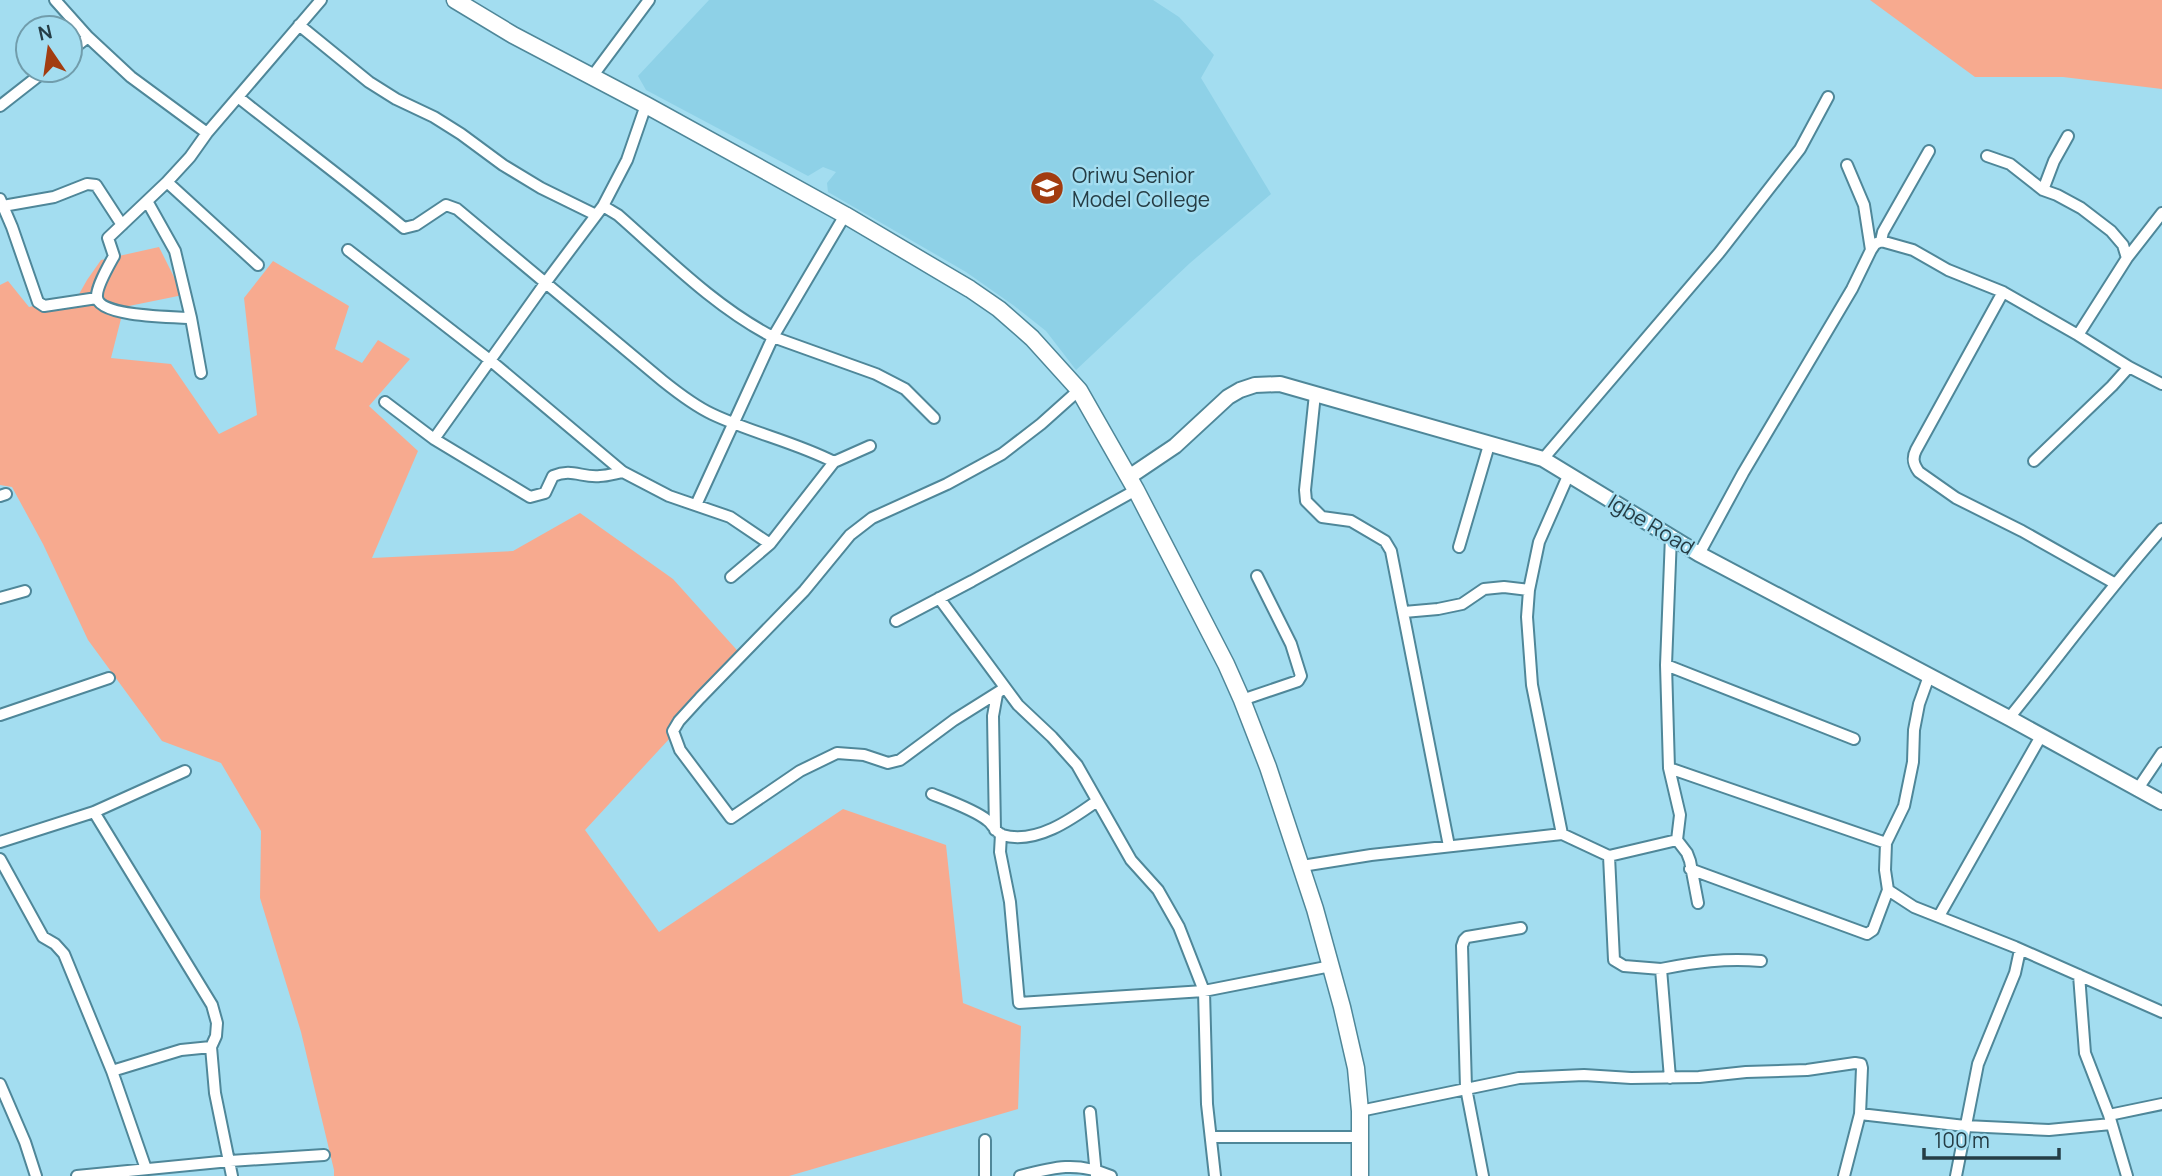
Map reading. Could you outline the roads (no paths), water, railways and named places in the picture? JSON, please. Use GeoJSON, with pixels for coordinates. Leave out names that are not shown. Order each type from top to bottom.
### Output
{"type":"FeatureCollection","features":[{"type":"Feature","properties":{"kind":"main road"},"geometry":{"type":"LineString","coordinates":[[455,0],[513,35],[646,105],[947,274],[999,309],[1032,338],[1079,390],[1133,483],[1242,700],[1302,866],[1331,966],[1356,1068],[1360,1111],[1360,1176]]}},
{"type":"Feature","properties":{"kind":"street"},"geometry":{"type":"LineString","coordinates":[[55,0],[88,37],[131,77],[207,133]]}},
{"type":"Feature","properties":{"kind":"street"},"geometry":{"type":"LineString","coordinates":[[191,318],[133,314],[102,306],[97,298],[99,288],[114,256],[108,238],[167,182],[199,147],[207,133],[321,0]]}},
{"type":"Feature","properties":{"kind":"street"},"geometry":{"type":"LineString","coordinates":[[591,78],[649,0]]}},
{"type":"Feature","properties":{"kind":"street"},"geometry":{"type":"LineString","coordinates":[[299,25],[369,82],[396,99],[443,122],[503,165],[541,188],[618,215],[722,305],[773,337],[876,374],[905,388],[934,418]]}},
{"type":"Feature","properties":{"kind":"street"},"geometry":{"type":"LineString","coordinates":[[84,40],[88,37]]}},
{"type":"Feature","properties":{"kind":"street"},"geometry":{"type":"LineString","coordinates":[[0,106],[29,84]]}},
{"type":"Feature","properties":{"kind":"street"},"geometry":{"type":"LineString","coordinates":[[238,97],[404,228],[409,229],[446,205],[451,206],[466,215],[676,392],[710,414],[811,450],[834,463]]}},
{"type":"Feature","properties":{"kind":"street"},"geometry":{"type":"LineString","coordinates":[[1543,459],[1727,243],[1800,149],[1828,97]]}},
{"type":"Feature","properties":{"kind":"street"},"geometry":{"type":"LineString","coordinates":[[434,439],[599,210],[626,160],[646,105]]}},
{"type":"Feature","properties":{"kind":"street"},"geometry":{"type":"LineString","coordinates":[[2043,190],[2054,161],[2068,136]]}},
{"type":"Feature","properties":{"kind":"street"},"geometry":{"type":"LineString","coordinates":[[1881,241],[1929,151]]}},
{"type":"Feature","properties":{"kind":"street"},"geometry":{"type":"LineString","coordinates":[[1987,156],[2010,164],[2043,190],[2081,208],[2111,231],[2123,245],[2127,258]]}},
{"type":"Feature","properties":{"kind":"street"},"geometry":{"type":"LineString","coordinates":[[1847,165],[1864,205],[1871,250]]}},
{"type":"Feature","properties":{"kind":"street"},"geometry":{"type":"LineString","coordinates":[[167,182],[258,265]]}},
{"type":"Feature","properties":{"kind":"street"},"geometry":{"type":"LineString","coordinates":[[97,298],[44,306],[37,302],[2,202],[54,197],[87,184],[96,185],[122,225]]}},
{"type":"Feature","properties":{"kind":"street"},"geometry":{"type":"LineString","coordinates":[[147,201],[174,251],[191,318],[201,373]]}},
{"type":"Feature","properties":{"kind":"street"},"geometry":{"type":"LineString","coordinates":[[696,505],[773,337],[845,215]]}},
{"type":"Feature","properties":{"kind":"street"},"geometry":{"type":"LineString","coordinates":[[2078,335],[2127,258],[2161,215]]}},
{"type":"Feature","properties":{"kind":"street"},"geometry":{"type":"LineString","coordinates":[[1699,554],[1743,473],[1852,289],[1871,250],[1881,241],[1913,250],[1948,270],[2003,292],[2162,384]]}},
{"type":"Feature","properties":{"kind":"street"},"geometry":{"type":"LineString","coordinates":[[348,250],[491,361],[623,472],[669,496],[730,517],[770,544]]}},
{"type":"Feature","properties":{"kind":"street"},"geometry":{"type":"LineString","coordinates":[[2003,292],[1916,450],[1914,466],[1956,498],[2022,531],[2114,583]]}},
{"type":"Feature","properties":{"kind":"street"},"geometry":{"type":"LineString","coordinates":[[2034,461],[2129,367]]}},
{"type":"Feature","properties":{"kind":"street","name":"Igbe Road"},"geometry":{"type":"LineString","coordinates":[[1133,483],[1228,397],[1255,385],[1280,384],[1543,459],[1699,554],[2162,802]]}},
{"type":"Feature","properties":{"kind":"street"},"geometry":{"type":"LineString","coordinates":[[1001,691],[954,720],[895,763],[857,754],[838,753],[800,771],[731,818],[680,750],[673,732],[678,722],[804,590],[850,535],[872,519],[947,484],[1002,454],[1079,390]]}},
{"type":"Feature","properties":{"kind":"street"},"geometry":{"type":"LineString","coordinates":[[1315,394],[1306,500],[1322,517],[1351,521],[1385,541],[1393,556],[1449,846]]}},
{"type":"Feature","properties":{"kind":"street"},"geometry":{"type":"LineString","coordinates":[[386,402],[434,439],[530,497],[545,493],[553,476],[561,472],[573,471],[600,476],[623,472]]}},
{"type":"Feature","properties":{"kind":"street"},"geometry":{"type":"LineString","coordinates":[[1459,547],[1489,445]]}},
{"type":"Feature","properties":{"kind":"street"},"geometry":{"type":"LineString","coordinates":[[731,577],[770,544],[834,463],[870,446]]}},
{"type":"Feature","properties":{"kind":"street"},"geometry":{"type":"LineString","coordinates":[[1562,834],[1532,685],[1527,617],[1529,590],[1539,542],[1568,475]]}},
{"type":"Feature","properties":{"kind":"street"},"geometry":{"type":"LineString","coordinates":[[896,621],[940,598],[1133,483]]}},
{"type":"Feature","properties":{"kind":"street"},"geometry":{"type":"LineString","coordinates":[[2009,718],[2075,637],[2114,583],[2162,529]]}},
{"type":"Feature","properties":{"kind":"street"},"geometry":{"type":"LineString","coordinates":[[1671,536],[1665,665],[1670,768],[1680,815],[1677,840],[1687,853],[1698,903]]}},
{"type":"Feature","properties":{"kind":"street"},"geometry":{"type":"LineString","coordinates":[[1242,700],[1298,681],[1301,676],[1291,644],[1257,576]]}},
{"type":"Feature","properties":{"kind":"street"},"geometry":{"type":"LineString","coordinates":[[1404,612],[1462,604],[1484,589],[1504,587],[1529,590]]}},
{"type":"Feature","properties":{"kind":"street"},"geometry":{"type":"LineString","coordinates":[[0,598],[25,591]]}},
{"type":"Feature","properties":{"kind":"street"},"geometry":{"type":"LineString","coordinates":[[940,598],[1001,691],[1052,737],[1077,765],[1131,860],[1158,890],[1179,927],[1204,991],[1211,1175]]}},
{"type":"Feature","properties":{"kind":"street"},"geometry":{"type":"LineString","coordinates":[[1665,665],[1854,739]]}},
{"type":"Feature","properties":{"kind":"street"},"geometry":{"type":"LineString","coordinates":[[1690,869],[1867,934],[1873,930],[1888,890],[1885,870],[1886,843],[1904,806],[1913,762],[1914,730],[1919,704],[1929,676]]}},
{"type":"Feature","properties":{"kind":"street"},"geometry":{"type":"LineString","coordinates":[[0,715],[109,678]]}},
{"type":"Feature","properties":{"kind":"street"},"geometry":{"type":"LineString","coordinates":[[1001,691],[993,716],[998,832],[1002,868],[1008,885],[1020,1003],[1204,991],[1331,966]]}},
{"type":"Feature","properties":{"kind":"street"},"geometry":{"type":"LineString","coordinates":[[1939,916],[2041,736]]}},
{"type":"Feature","properties":{"kind":"street"},"geometry":{"type":"LineString","coordinates":[[2137,790],[2162,753]]}},
{"type":"Feature","properties":{"kind":"street"},"geometry":{"type":"LineString","coordinates":[[1670,768],[1886,843]]}},
{"type":"Feature","properties":{"kind":"street"},"geometry":{"type":"LineString","coordinates":[[0,842],[94,812],[185,771]]}},
{"type":"Feature","properties":{"kind":"street"},"geometry":{"type":"LineString","coordinates":[[932,794],[988,820],[998,832],[1025,835],[1055,828],[1097,801]]}},
{"type":"Feature","properties":{"kind":"street"},"geometry":{"type":"LineString","coordinates":[[94,812],[212,1005],[217,1023],[211,1047],[215,1093],[232,1176]]}},
{"type":"Feature","properties":{"kind":"street"},"geometry":{"type":"LineString","coordinates":[[1302,866],[1371,855],[1562,834],[1609,856],[1677,840]]}},
{"type":"Feature","properties":{"kind":"street"},"geometry":{"type":"LineString","coordinates":[[1609,856],[1615,960],[1624,966],[1661,969],[1733,958],[1761,961]]}},
{"type":"Feature","properties":{"kind":"street"},"geometry":{"type":"LineString","coordinates":[[0,859],[43,937],[55,944],[64,954],[112,1071],[146,1169]]}},
{"type":"Feature","properties":{"kind":"street"},"geometry":{"type":"LineString","coordinates":[[1888,890],[1914,907],[2162,1012]]}},
{"type":"Feature","properties":{"kind":"street"},"geometry":{"type":"LineString","coordinates":[[1483,1176],[1466,1088],[1462,946],[1467,937],[1521,928]]}},
{"type":"Feature","properties":{"kind":"street"},"geometry":{"type":"LineString","coordinates":[[1956,1176],[1978,1064],[2015,974],[2020,950]]}},
{"type":"Feature","properties":{"kind":"street"},"geometry":{"type":"LineString","coordinates":[[1661,969],[1670,1078]]}},
{"type":"Feature","properties":{"kind":"street"},"geometry":{"type":"LineString","coordinates":[[2079,975],[2085,1053],[2127,1176]]}},
{"type":"Feature","properties":{"kind":"street"},"geometry":{"type":"LineString","coordinates":[[112,1071],[181,1050],[211,1047]]}},
{"type":"Feature","properties":{"kind":"street"},"geometry":{"type":"LineString","coordinates":[[1360,1111],[1520,1079],[1584,1075],[1670,1078],[1807,1070],[1855,1062],[1861,1064],[1862,1069],[1860,1114],[1844,1176]]}},
{"type":"Feature","properties":{"kind":"street"},"geometry":{"type":"LineString","coordinates":[[0,1084],[25,1142],[36,1176]]}},
{"type":"Feature","properties":{"kind":"street"},"geometry":{"type":"LineString","coordinates":[[1860,1114],[1965,1126],[2049,1130],[2110,1120],[2162,1104]]}},
{"type":"Feature","properties":{"kind":"street"},"geometry":{"type":"LineString","coordinates":[[1090,1112],[1096,1173]]}},
{"type":"Feature","properties":{"kind":"street"},"geometry":{"type":"LineString","coordinates":[[1211,1137],[1360,1137]]}},
{"type":"Feature","properties":{"kind":"street"},"geometry":{"type":"LineString","coordinates":[[985,1140],[985,1176]]}},
{"type":"Feature","properties":{"kind":"street"},"geometry":{"type":"LineString","coordinates":[[76,1176],[324,1155]]}},
{"type":"Feature","properties":{"kind":"street"},"geometry":{"type":"LineString","coordinates":[[1020,1176],[1061,1166],[1111,1176]]}},
{"type":"Feature","properties":{"kind":"place","name":"Oriwu Senior Model College"},"geometry":{"type":"Point","coordinates":[1047,188]}}]}
